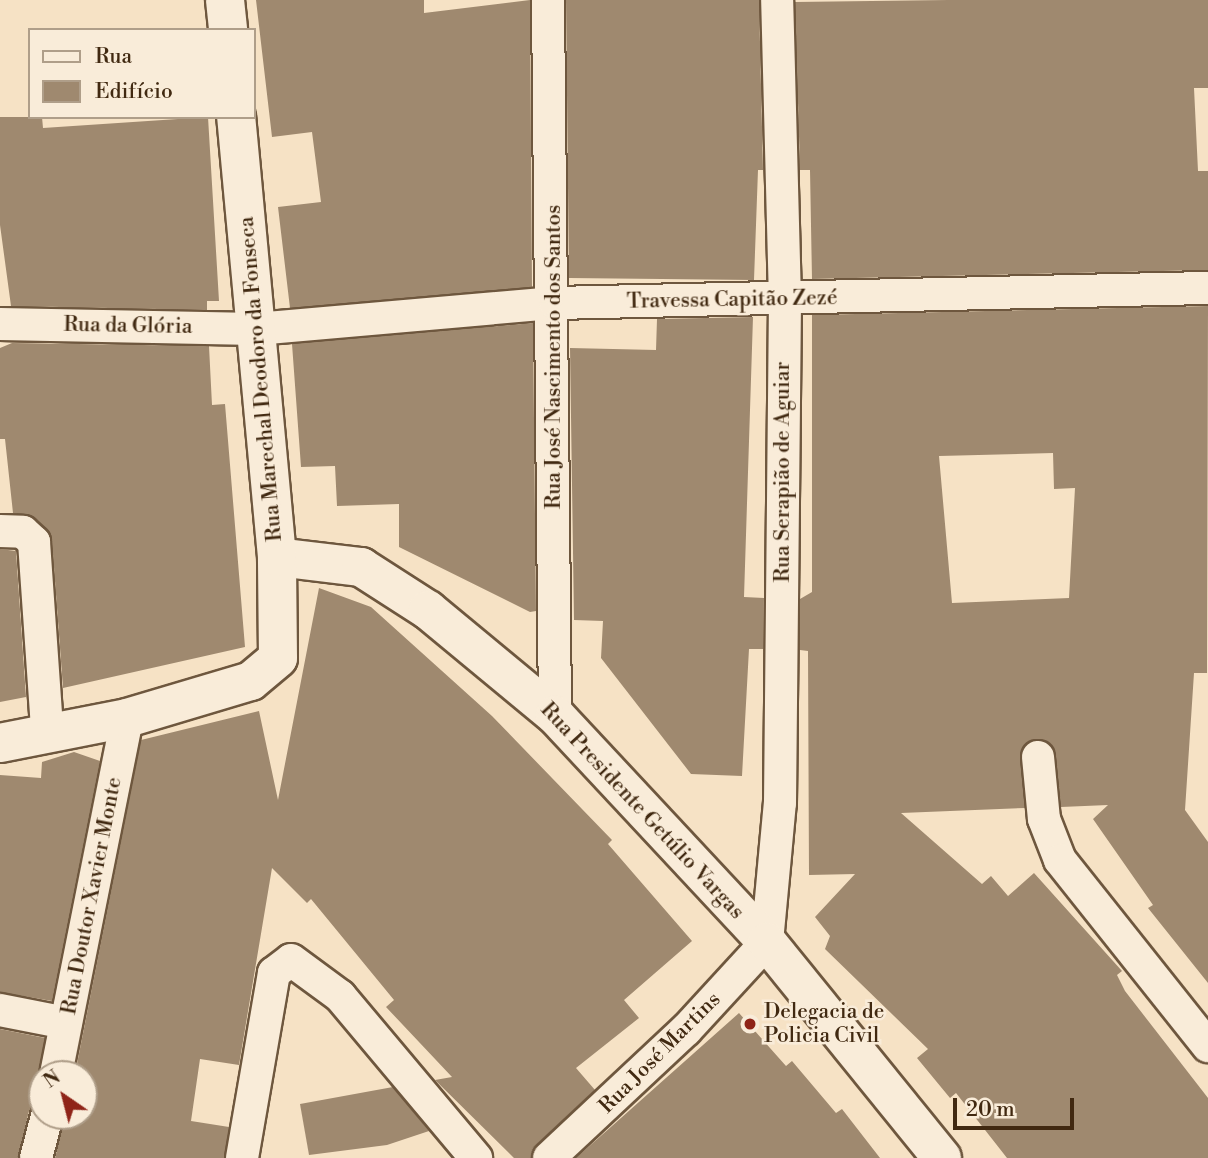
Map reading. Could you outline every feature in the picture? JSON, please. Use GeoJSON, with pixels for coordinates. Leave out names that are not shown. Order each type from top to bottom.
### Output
{"type":"FeatureCollection","features":[{"type":"Feature","properties":{"kind":"street"},"geometry":{"type":"LineString","coordinates":[[225,0],[228,28]]}},
{"type":"Feature","properties":{"kind":"street","name":"Rua José Nascimento dos Santos"},"geometry":{"type":"LineString","coordinates":[[548,0],[555,303],[555,715]]}},
{"type":"Feature","properties":{"kind":"street","name":"Rua Serapião de Aguiar"},"geometry":{"type":"LineString","coordinates":[[767,943],[780,803],[785,300],[777,0]]}},
{"type":"Feature","properties":{"kind":"street","name":"Rua Marechal Deodoro da Fonseca"},"geometry":{"type":"LineString","coordinates":[[127,718],[251,681],[278,657],[281,641],[277,556],[236,119]]}},
{"type":"Feature","properties":{"kind":"street","name":"Travessa Capitão Zezé"},"geometry":{"type":"LineString","coordinates":[[256,329],[555,303],[785,300],[1208,288]]}},
{"type":"Feature","properties":{"kind":"street","name":"Rua da Glória"},"geometry":{"type":"LineString","coordinates":[[1,320],[256,329]]}},
{"type":"Feature","properties":{"kind":"street"},"geometry":{"type":"LineString","coordinates":[[0,531],[23,532],[34,542],[47,730]]}},
{"type":"Feature","properties":{"kind":"street","name":"Rua Presidente Getúlio Vargas"},"geometry":{"type":"LineString","coordinates":[[277,556],[361,568],[428,610],[555,715],[767,943],[942,1158]]}},
{"type":"Feature","properties":{"kind":"street"},"geometry":{"type":"LineString","coordinates":[[0,743],[47,730],[127,718]]}},
{"type":"Feature","properties":{"kind":"street","name":"Rua Doutor Xavier Monte"},"geometry":{"type":"LineString","coordinates":[[59,1060],[127,718]]}},
{"type":"Feature","properties":{"kind":"street"},"geometry":{"type":"LineString","coordinates":[[1038,757],[1044,819],[1060,860],[1208,1046]]}},
{"type":"Feature","properties":{"kind":"street","name":"Rua José Martins"},"geometry":{"type":"LineString","coordinates":[[549,1158],[658,1058],[767,943]]}},
{"type":"Feature","properties":{"kind":"street"},"geometry":{"type":"LineString","coordinates":[[242,1158],[274,973],[281,963],[301,963],[340,996],[476,1158]]}},
{"type":"Feature","properties":{"kind":"street"},"geometry":{"type":"LineString","coordinates":[[0,1010],[66,1023]]}},
{"type":"Feature","properties":{"kind":"street"},"geometry":{"type":"LineString","coordinates":[[36,1158],[43,1130]]}},
{"type":"Feature","properties":{"kind":"building"},"geometry":{"type":"Polygon","coordinates":[[[256,0],[424,0],[424,13],[530,0],[532,287],[290,308],[278,207],[321,202],[312,132],[272,137],[256,0]]]}},
{"type":"Feature","properties":{"kind":"building"},"geometry":{"type":"Polygon","coordinates":[[[566,0],[759,0],[763,170],[758,170],[754,280],[569,278],[566,0]]]}},
{"type":"Feature","properties":{"kind":"building"},"geometry":{"type":"Polygon","coordinates":[[[1208,0],[1208,88],[1194,88],[1198,171],[1208,171],[1208,270],[812,279],[810,170],[800,170],[795,2],[1208,0]]]}},
{"type":"Feature","properties":{"kind":"building"},"geometry":{"type":"Polygon","coordinates":[[[0,117],[42,119],[43,128],[208,119],[219,301],[207,301],[207,310],[11,306],[0,225],[0,117]]]}},
{"type":"Feature","properties":{"kind":"building"},"geometry":{"type":"Polygon","coordinates":[[[1208,306],[1207,673],[1194,673],[1185,810],[1208,842],[1208,983],[1148,908],[1153,905],[1093,819],[1108,805],[1061,807],[1056,755],[1046,741],[1028,742],[1021,750],[1025,808],[901,813],[982,884],[991,876],[1008,896],[1034,873],[1122,971],[1117,975],[1125,991],[1208,1098],[1208,1158],[1007,1158],[956,1093],[950,1098],[917,1058],[928,1049],[825,949],[830,936],[815,917],[855,874],[809,875],[808,651],[800,650],[800,599],[812,592],[812,315],[1208,306]],[[1053,453],[939,456],[952,603],[1069,598],[1075,488],[1054,489],[1053,453]]]}},
{"type":"Feature","properties":{"kind":"building"},"geometry":{"type":"Polygon","coordinates":[[[753,317],[744,597],[764,598],[763,649],[749,649],[742,776],[691,774],[601,658],[603,621],[574,620],[570,348],[656,350],[657,319],[753,317]]]}},
{"type":"Feature","properties":{"kind":"building"},"geometry":{"type":"Polygon","coordinates":[[[533,323],[536,611],[530,612],[399,547],[399,504],[337,506],[335,466],[301,467],[292,344],[533,323]]]}},
{"type":"Feature","properties":{"kind":"building"},"geometry":{"type":"Polygon","coordinates":[[[12,343],[209,346],[212,405],[225,404],[245,647],[63,688],[52,541],[35,518],[13,513],[5,439],[0,439],[0,348],[12,343]]]}},
{"type":"Feature","properties":{"kind":"building"},"geometry":{"type":"Polygon","coordinates":[[[0,549],[16,551],[26,697],[0,702],[0,549]]]}},
{"type":"Feature","properties":{"kind":"building"},"geometry":{"type":"Polygon","coordinates":[[[319,588],[371,607],[492,716],[612,840],[608,844],[692,941],[624,1000],[639,1018],[576,1068],[595,1090],[536,1145],[531,1158],[514,1158],[435,1080],[452,1077],[386,1007],[394,1000],[311,899],[307,903],[272,868],[239,1065],[200,1059],[191,1121],[229,1127],[224,1158],[55,1158],[62,1130],[98,1130],[98,1060],[78,1060],[141,740],[259,711],[278,800],[319,588]]]}},
{"type":"Feature","properties":{"kind":"building"},"geometry":{"type":"Polygon","coordinates":[[[74,752],[100,761],[52,1001],[0,992],[0,775],[41,778],[42,762],[74,752]]]}},
{"type":"Feature","properties":{"kind":"building"},"geometry":{"type":"Polygon","coordinates":[[[739,1013],[786,1066],[792,1061],[836,1113],[842,1109],[880,1158],[576,1158],[739,1013]]]}},
{"type":"Feature","properties":{"kind":"building"},"geometry":{"type":"Polygon","coordinates":[[[0,1029],[45,1038],[40,1060],[28,1060],[28,1115],[18,1158],[0,1158],[0,1029]]]}},
{"type":"Feature","properties":{"kind":"building"},"geometry":{"type":"Polygon","coordinates":[[[393,1087],[429,1131],[387,1145],[309,1155],[300,1104],[393,1087]]]}},
{"type":"Feature","properties":{"kind":"place","name":"Delegacia de Policia Civil"},"geometry":{"type":"Point","coordinates":[750,1024]}}]}
